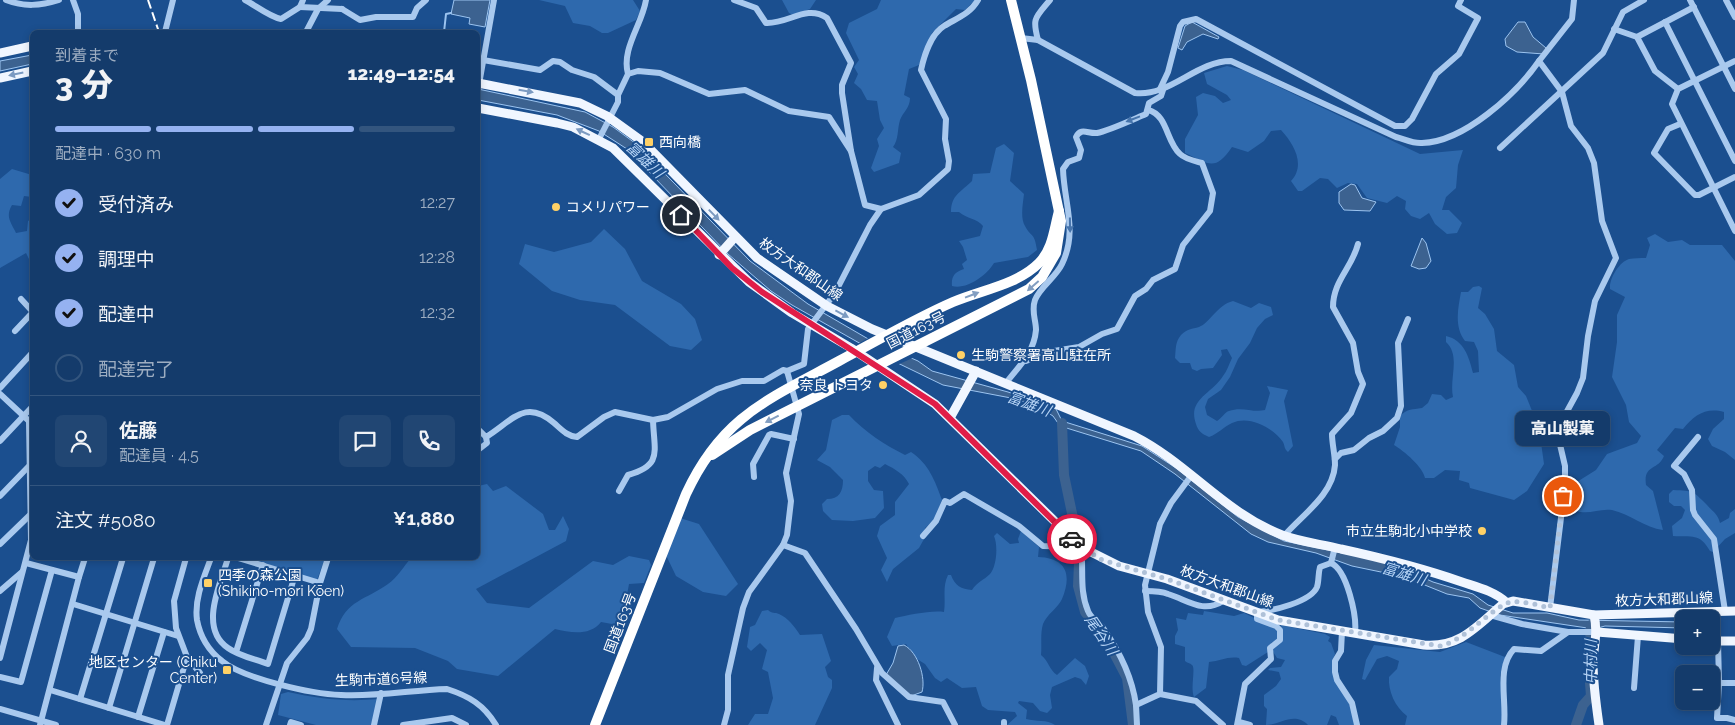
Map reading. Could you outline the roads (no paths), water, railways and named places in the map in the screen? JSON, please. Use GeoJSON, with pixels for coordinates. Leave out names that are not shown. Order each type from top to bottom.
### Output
{"type":"FeatureCollection","features":[{"type":"Feature","properties":{"kind":"highway","name":"国道163号"},"geometry":{"type":"LineString","coordinates":[[694,477],[708,459],[722,446],[932,337],[1019,296],[1037,283],[1056,253],[1061,229],[1021,38],[1011,0]]}},
{"type":"Feature","properties":{"kind":"highway","name":"国道163号"},"geometry":{"type":"LineString","coordinates":[[597,725],[694,477],[706,456],[733,425],[756,407],[883,336],[953,302],[1027,273],[1039,264],[1050,248],[1058,211]]}},
{"type":"Feature","properties":{"kind":"main road"},"geometry":{"type":"LineString","coordinates":[[0,53],[30,46]]}},
{"type":"Feature","properties":{"kind":"main road"},"geometry":{"type":"LineString","coordinates":[[0,78],[30,71]]}},
{"type":"Feature","properties":{"kind":"main road","name":"枚方大和郡山線"},"geometry":{"type":"LineString","coordinates":[[480,86],[580,103],[610,119],[643,142],[757,258],[825,308],[910,349],[932,354],[974,375],[1006,383],[1141,440],[1167,455],[1251,522],[1284,536],[1397,562],[1454,579],[1494,593],[1505,603]]}},
{"type":"Feature","properties":{"kind":"main road","name":"枚方大和郡山線"},"geometry":{"type":"LineString","coordinates":[[480,108],[557,123],[599,139],[613,148],[719,255],[762,292],[811,326],[883,363],[935,404],[1081,547],[1102,560],[1167,579],[1278,620],[1440,646],[1461,638],[1505,603],[1519,602],[1594,617],[1735,611]]}},
{"type":"Feature","properties":{"kind":"main road"},"geometry":{"type":"LineString","coordinates":[[719,255],[735,237]]}},
{"type":"Feature","properties":{"kind":"main road"},"geometry":{"type":"LineString","coordinates":[[932,337],[929,345],[932,354]]}},
{"type":"Feature","properties":{"kind":"main road"},"geometry":{"type":"LineString","coordinates":[[839,341],[843,351],[840,361]]}},
{"type":"Feature","properties":{"kind":"main road"},"geometry":{"type":"LineString","coordinates":[[950,418],[974,375]]}},
{"type":"Feature","properties":{"kind":"main road"},"geometry":{"type":"LineString","coordinates":[[1594,617],[1597,631],[1593,661],[1599,725]]}},
{"type":"Feature","properties":{"kind":"main road"},"geometry":{"type":"LineString","coordinates":[[1597,631],[1675,638]]}},
{"type":"Feature","properties":{"kind":"main road"},"geometry":{"type":"LineString","coordinates":[[1720,641],[1735,641]]}},
{"type":"Feature","properties":{"kind":"street"},"geometry":{"type":"LineString","coordinates":[[6,0],[30,5],[41,5],[59,0]]}},
{"type":"Feature","properties":{"kind":"street"},"geometry":{"type":"LineString","coordinates":[[73,0],[78,10],[78,30]]}},
{"type":"Feature","properties":{"kind":"street"},"geometry":{"type":"LineString","coordinates":[[166,30],[173,0]]}},
{"type":"Feature","properties":{"kind":"street"},"geometry":{"type":"LineString","coordinates":[[245,0],[277,18],[281,18],[301,3],[342,9],[360,20],[376,16],[413,17],[417,8],[426,0]]}},
{"type":"Feature","properties":{"kind":"street"},"geometry":{"type":"LineString","coordinates":[[307,30],[318,9],[328,0]]}},
{"type":"Feature","properties":{"kind":"street"},"geometry":{"type":"LineString","coordinates":[[480,73],[494,0]]}},
{"type":"Feature","properties":{"kind":"street"},"geometry":{"type":"LineString","coordinates":[[599,139],[617,106],[618,95],[628,74],[626,57],[640,23],[646,0]]}},
{"type":"Feature","properties":{"kind":"street"},"geometry":{"type":"LineString","coordinates":[[734,0],[756,8],[766,23],[780,23],[812,12],[827,18],[851,63],[842,85],[842,93],[852,151],[866,205],[881,209]]}},
{"type":"Feature","properties":{"kind":"street"},"geometry":{"type":"LineString","coordinates":[[486,437],[516,415],[528,410],[547,417],[569,436],[577,437],[604,417],[615,412],[652,420],[668,417],[717,389],[742,380],[764,381],[783,370],[787,371],[804,364],[807,331],[825,308],[870,225],[881,209],[918,195],[948,168],[949,162],[945,139],[946,119],[921,70],[937,32],[967,13],[978,0]]}},
{"type":"Feature","properties":{"kind":"street"},"geometry":{"type":"LineString","coordinates":[[1038,40],[1034,27],[1036,19],[1050,0]]}},
{"type":"Feature","properties":{"kind":"street"},"geometry":{"type":"LineString","coordinates":[[1006,383],[1026,360],[1036,328],[1033,310],[1035,301],[1058,271],[1069,246],[1071,220],[1064,169],[1068,162],[1079,158],[1081,150],[1077,141],[1077,134],[1084,131],[1099,132],[1146,114],[1149,103],[1161,96],[1180,26],[1189,19],[1196,19],[1395,126],[1405,126],[1412,119],[1436,74],[1459,54],[1478,18],[1458,6],[1461,0]]}},
{"type":"Feature","properties":{"kind":"street"},"geometry":{"type":"LineString","coordinates":[[1021,38],[1038,40],[1130,91],[1150,93],[1212,63],[1231,61],[1396,137],[1420,144],[1452,136],[1491,112],[1525,81],[1572,19],[1574,0]]}},
{"type":"Feature","properties":{"kind":"street"},"geometry":{"type":"LineString","coordinates":[[1500,148],[1603,53],[1623,12],[1644,0]]}},
{"type":"Feature","properties":{"kind":"street"},"geometry":{"type":"LineString","coordinates":[[1690,0],[1735,89]]}},
{"type":"Feature","properties":{"kind":"street"},"geometry":{"type":"LineString","coordinates":[[1726,0],[1735,17]]}},
{"type":"Feature","properties":{"kind":"street"},"geometry":{"type":"LineString","coordinates":[[1637,37],[1694,8]]}},
{"type":"Feature","properties":{"kind":"street"},"geometry":{"type":"LineString","coordinates":[[1665,22],[1735,161]]}},
{"type":"Feature","properties":{"kind":"street"},"geometry":{"type":"LineString","coordinates":[[1614,29],[1637,37],[1655,71],[1678,90]]}},
{"type":"Feature","properties":{"kind":"street"},"geometry":{"type":"LineString","coordinates":[[482,60],[540,70],[552,61],[560,62],[572,70],[594,77],[618,95]]}},
{"type":"Feature","properties":{"kind":"street"},"geometry":{"type":"LineString","coordinates":[[1539,61],[1562,92],[1571,126],[1588,148],[1594,163],[1602,221],[1616,258],[1595,302],[1588,336],[1583,378],[1559,426],[1560,448],[1565,466],[1565,485],[1550,608]]}},
{"type":"Feature","properties":{"kind":"street"},"geometry":{"type":"LineString","coordinates":[[1735,61],[1678,90],[1672,104],[1680,124],[1735,231]]}},
{"type":"Feature","properties":{"kind":"street"},"geometry":{"type":"LineString","coordinates":[[628,74],[638,70],[660,73],[709,94],[745,90],[794,113],[829,117],[852,151]]}},
{"type":"Feature","properties":{"kind":"street"},"geometry":{"type":"LineString","coordinates":[[1026,360],[1054,351],[1079,347],[1102,334],[1117,329],[1134,296],[1146,289],[1153,280],[1175,269],[1184,245],[1210,211],[1213,193],[1205,175],[1204,166],[1177,152],[1169,130],[1156,114],[1148,110]]}},
{"type":"Feature","properties":{"kind":"street"},"geometry":{"type":"LineString","coordinates":[[1680,124],[1668,130],[1654,153],[1695,195],[1699,195],[1735,176]]}},
{"type":"Feature","properties":{"kind":"street"},"geometry":{"type":"LineString","coordinates":[[1284,536],[1312,508],[1327,488],[1333,474],[1335,459],[1332,434],[1351,413],[1363,384],[1358,372],[1353,343],[1333,307],[1339,279],[1351,264],[1358,244]]}},
{"type":"Feature","properties":{"kind":"street"},"geometry":{"type":"LineString","coordinates":[[21,299],[30,310]]}},
{"type":"Feature","properties":{"kind":"street"},"geometry":{"type":"LineString","coordinates":[[15,331],[30,314]]}},
{"type":"Feature","properties":{"kind":"street"},"geometry":{"type":"LineString","coordinates":[[1335,459],[1341,453],[1354,450],[1369,438],[1383,431],[1397,418],[1401,406],[1398,343],[1408,319]]}},
{"type":"Feature","properties":{"kind":"street"},"geometry":{"type":"LineString","coordinates":[[0,388],[30,355]]}},
{"type":"Feature","properties":{"kind":"street"},"geometry":{"type":"LineString","coordinates":[[724,725],[728,710],[728,675],[743,608],[749,592],[783,545],[787,535],[790,507],[786,473],[799,418],[798,405],[790,387],[787,371]]}},
{"type":"Feature","properties":{"kind":"street"},"geometry":{"type":"LineString","coordinates":[[0,394],[29,422],[30,443]]}},
{"type":"Feature","properties":{"kind":"street"},"geometry":{"type":"LineString","coordinates":[[0,441],[30,409]]}},
{"type":"Feature","properties":{"kind":"street"},"geometry":{"type":"LineString","coordinates":[[618,491],[628,476],[645,470],[654,458],[652,420]]}},
{"type":"Feature","properties":{"kind":"street"},"geometry":{"type":"LineString","coordinates":[[480,431],[486,437],[487,443],[480,448]]}},
{"type":"Feature","properties":{"kind":"street"},"geometry":{"type":"LineString","coordinates":[[754,477],[752,464],[769,435],[794,439]]}},
{"type":"Feature","properties":{"kind":"street"},"geometry":{"type":"LineString","coordinates":[[1698,437],[1674,466],[1684,474],[1692,490],[1692,510],[1714,539],[1725,611]]}},
{"type":"Feature","properties":{"kind":"street"},"geometry":{"type":"LineString","coordinates":[[0,496],[30,465]]}},
{"type":"Feature","properties":{"kind":"street"},"geometry":{"type":"LineString","coordinates":[[1160,694],[1161,647],[1148,612],[1145,591],[1160,524],[1172,502],[1191,476]]}},
{"type":"Feature","properties":{"kind":"street"},"geometry":{"type":"LineString","coordinates":[[923,536],[936,521],[945,501],[950,503],[964,494],[1019,526],[1043,546],[1081,547],[1083,560],[1082,586],[1085,604],[1089,614],[1101,625],[1126,665],[1134,690],[1137,725]]}},
{"type":"Feature","properties":{"kind":"street"},"geometry":{"type":"LineString","coordinates":[[0,544],[30,515]]}},
{"type":"Feature","properties":{"kind":"street"},"geometry":{"type":"LineString","coordinates":[[0,658],[30,545]]}},
{"type":"Feature","properties":{"kind":"street"},"geometry":{"type":"LineString","coordinates":[[783,545],[805,553],[856,629],[877,668],[908,697],[943,702],[956,725]]}},
{"type":"Feature","properties":{"kind":"street"},"geometry":{"type":"LineString","coordinates":[[1250,725],[1238,724],[1245,684],[1271,660],[1270,648],[1280,640],[1281,635],[1276,626],[1257,619],[1257,612],[1284,608],[1310,595],[1317,586],[1320,568],[1332,561],[1335,549]]}},
{"type":"Feature","properties":{"kind":"street"},"geometry":{"type":"LineString","coordinates":[[40,723],[84,560]]}},
{"type":"Feature","properties":{"kind":"street"},"geometry":{"type":"LineString","coordinates":[[80,699],[122,560]]}},
{"type":"Feature","properties":{"kind":"street"},"geometry":{"type":"LineString","coordinates":[[109,708],[153,560]]}},
{"type":"Feature","properties":{"kind":"street"},"geometry":{"type":"LineString","coordinates":[[185,560],[174,601],[178,636],[187,657],[200,673]]}},
{"type":"Feature","properties":{"kind":"street","name":"生駒市道6号線"},"geometry":{"type":"LineString","coordinates":[[210,560],[198,598],[197,619],[202,636],[210,650],[230,668],[279,684],[333,695],[427,690],[454,691],[482,705],[496,725]]}},
{"type":"Feature","properties":{"kind":"street"},"geometry":{"type":"LineString","coordinates":[[227,560],[214,608],[213,619],[220,639],[228,648],[268,664],[295,575]]}},
{"type":"Feature","properties":{"kind":"street"},"geometry":{"type":"LineString","coordinates":[[244,560],[320,583]]}},
{"type":"Feature","properties":{"kind":"street"},"geometry":{"type":"LineString","coordinates":[[266,725],[287,663],[308,638],[320,583],[327,560]]}},
{"type":"Feature","properties":{"kind":"street"},"geometry":{"type":"LineString","coordinates":[[1332,561],[1339,568],[1349,592],[1356,620],[1355,633]]}},
{"type":"Feature","properties":{"kind":"street"},"geometry":{"type":"LineString","coordinates":[[26,563],[80,577]]}},
{"type":"Feature","properties":{"kind":"street"},"geometry":{"type":"LineString","coordinates":[[236,652],[263,566]]}},
{"type":"Feature","properties":{"kind":"street"},"geometry":{"type":"LineString","coordinates":[[0,677],[21,682],[52,570]]}},
{"type":"Feature","properties":{"kind":"street"},"geometry":{"type":"LineString","coordinates":[[0,591],[23,572]]}},
{"type":"Feature","properties":{"kind":"street"},"geometry":{"type":"LineString","coordinates":[[1145,591],[1170,594],[1203,607],[1224,601]]}},
{"type":"Feature","properties":{"kind":"street"},"geometry":{"type":"LineString","coordinates":[[73,604],[178,636]]}},
{"type":"Feature","properties":{"kind":"street"},"geometry":{"type":"LineString","coordinates":[[1490,615],[1522,624],[1568,632],[1597,631]]}},
{"type":"Feature","properties":{"kind":"street"},"geometry":{"type":"LineString","coordinates":[[1342,631],[1341,651],[1335,661],[1335,672],[1337,680],[1352,703],[1357,725]]}},
{"type":"Feature","properties":{"kind":"street"},"geometry":{"type":"LineString","coordinates":[[138,717],[164,632]]}},
{"type":"Feature","properties":{"kind":"street"},"geometry":{"type":"LineString","coordinates":[[1504,725],[1505,699],[1502,676],[1510,653],[1517,648],[1541,651],[1568,632]]}},
{"type":"Feature","properties":{"kind":"street"},"geometry":{"type":"LineString","coordinates":[[0,638],[7,633]]}},
{"type":"Feature","properties":{"kind":"street"},"geometry":{"type":"LineString","coordinates":[[1634,688],[1638,636]]}},
{"type":"Feature","properties":{"kind":"street"},"geometry":{"type":"LineString","coordinates":[[50,690],[166,725],[187,657]]}},
{"type":"Feature","properties":{"kind":"street"},"geometry":{"type":"LineString","coordinates":[[877,668],[876,680],[898,725]]}},
{"type":"Feature","properties":{"kind":"street"},"geometry":{"type":"LineString","coordinates":[[1720,683],[1735,683]]}},
{"type":"Feature","properties":{"kind":"street"},"geometry":{"type":"LineString","coordinates":[[374,725],[381,693]]}},
{"type":"Feature","properties":{"kind":"street"},"geometry":{"type":"LineString","coordinates":[[1136,705],[1160,694],[1196,701],[1223,725]]}},
{"type":"Feature","properties":{"kind":"street"},"geometry":{"type":"LineString","coordinates":[[0,709],[40,723],[56,725]]}},
{"type":"Feature","properties":{"kind":"street"},"geometry":{"type":"LineString","coordinates":[[1717,710],[1716,718],[1735,720]]}},
{"type":"Feature","properties":{"kind":"street"},"geometry":{"type":"LineString","coordinates":[[402,725],[445,718],[452,718],[466,725]]}},
{"type":"Feature","properties":{"kind":"street"},"geometry":{"type":"LineString","coordinates":[[290,725],[291,722],[301,725]]}},
{"type":"Feature","properties":{"kind":"water"},"geometry":{"type":"Polygon","coordinates":[[[454,0],[490,0],[485,27],[469,24],[470,18],[451,14],[454,0]]]}},
{"type":"Feature","properties":{"kind":"water"},"geometry":{"type":"Polygon","coordinates":[[[1192,22],[1219,37],[1218,39],[1203,34],[1187,42],[1182,50],[1178,48],[1185,26],[1192,22]]]}},
{"type":"Feature","properties":{"kind":"water"},"geometry":{"type":"Polygon","coordinates":[[[1518,22],[1525,22],[1533,37],[1546,48],[1544,54],[1517,52],[1506,46],[1505,39],[1518,22]]]}},
{"type":"Feature","properties":{"kind":"water"},"geometry":{"type":"Polygon","coordinates":[[[30,55],[30,64],[0,71],[0,61],[30,55]]]}},
{"type":"Feature","properties":{"kind":"water","name":"富雄川"},"geometry":{"type":"Polygon","coordinates":[[[480,89],[585,112],[613,127],[635,143],[750,261],[808,304],[870,340],[918,361],[932,371],[1008,392],[1056,409],[1062,421],[1142,446],[1176,468],[1238,517],[1284,541],[1372,559],[1402,568],[1433,582],[1473,594],[1488,605],[1513,613],[1547,613],[1579,620],[1675,622],[1675,628],[1605,626],[1594,629],[1500,615],[1480,608],[1469,598],[1447,594],[1405,577],[1352,566],[1316,553],[1268,542],[1251,534],[1175,474],[1141,451],[1060,426],[1053,416],[1037,406],[1011,398],[943,385],[877,353],[792,305],[771,291],[728,254],[627,149],[599,131],[557,115],[480,100],[480,89]]]}},
{"type":"Feature","properties":{"kind":"water"},"geometry":{"type":"Polygon","coordinates":[[[1351,184],[1355,185],[1362,198],[1376,202],[1370,211],[1344,210],[1339,203],[1339,192],[1351,184]]]}},
{"type":"Feature","properties":{"kind":"water"},"geometry":{"type":"Polygon","coordinates":[[[1422,238],[1426,243],[1431,261],[1426,268],[1419,269],[1411,266],[1422,238]]]}},
{"type":"Feature","properties":{"kind":"water"},"geometry":{"type":"Polygon","coordinates":[[[904,645],[909,648],[917,659],[923,680],[922,692],[911,696],[886,675],[893,663],[898,646],[904,645]]]}},
{"type":"Feature","properties":{"kind":"waterway"},"geometry":{"type":"LineString","coordinates":[[444,30],[446,14],[451,13]]}},
{"type":"Feature","properties":{"kind":"waterway","name":"尾谷川"},"geometry":{"type":"LineString","coordinates":[[1062,423],[1064,475],[1073,518],[1079,563],[1078,586],[1085,612],[1105,636],[1127,678],[1133,725]]}},
{"type":"Feature","properties":{"kind":"waterway","name":"中村川"},"geometry":{"type":"LineString","coordinates":[[1589,656],[1591,625]]}},
{"type":"Feature","properties":{"kind":"waterway","name":"中村川"},"geometry":{"type":"LineString","coordinates":[[1576,725],[1583,705],[1591,696],[1590,683]]}},
{"type":"Feature","properties":{"kind":"railway"},"geometry":{"type":"LineString","coordinates":[[148,0],[158,30]]}},
{"type":"Feature","properties":{"kind":"place","name":"西向橋"},"geometry":{"type":"Point","coordinates":[649,142]}},
{"type":"Feature","properties":{"kind":"place","name":"コメリパワー"},"geometry":{"type":"Point","coordinates":[556,207]}},
{"type":"Feature","properties":{"kind":"place","name":"生駒警察署高山駐在所"},"geometry":{"type":"Point","coordinates":[961,355]}},
{"type":"Feature","properties":{"kind":"place","name":"奈良 トヨタ"},"geometry":{"type":"Point","coordinates":[883,385]}},
{"type":"Feature","properties":{"kind":"place","name":"高山製菓"},"geometry":{"type":"Point","coordinates":[1563,496]}},
{"type":"Feature","properties":{"kind":"place","name":"市立生駒北小中学校"},"geometry":{"type":"Point","coordinates":[1482,531]}},
{"type":"Feature","properties":{"kind":"place","name":"四季の森公園 (Shikino-mori Kōen)"},"geometry":{"type":"Point","coordinates":[208,583]}},
{"type":"Feature","properties":{"kind":"place","name":"地区センター (Chiku Center)"},"geometry":{"type":"Point","coordinates":[227,670]}}]}
